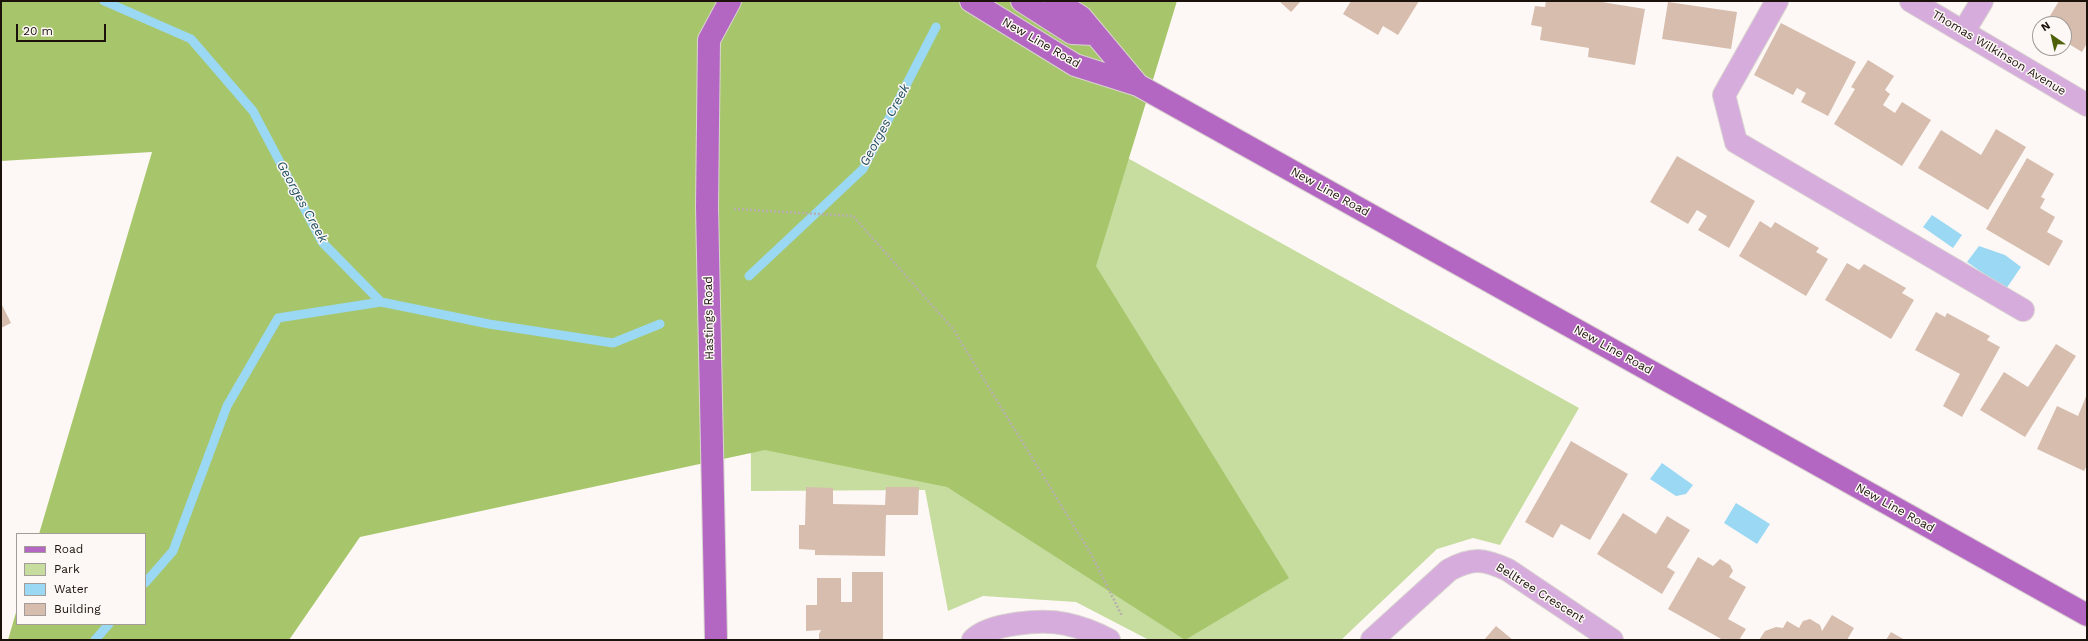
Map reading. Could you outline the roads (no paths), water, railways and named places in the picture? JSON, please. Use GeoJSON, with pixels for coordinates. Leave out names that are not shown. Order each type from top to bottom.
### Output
{"type":"FeatureCollection","features":[{"type":"Feature","properties":{"kind":"main road","name":"Hastings Road"},"geometry":{"type":"LineString","coordinates":[[716,640],[708,207],[709,40],[730,1]]}},
{"type":"Feature","properties":{"kind":"main road","name":"New Line Road"},"geometry":{"type":"LineString","coordinates":[[971,1],[1075,65],[1138,85],[2087,615]]}},
{"type":"Feature","properties":{"kind":"main road"},"geometry":{"type":"LineString","coordinates":[[1022,1],[1072,32],[1094,34]]}},
{"type":"Feature","properties":{"kind":"main road","name":"New Line Road"},"geometry":{"type":"LineString","coordinates":[[1056,1],[1081,17],[1138,85]]}},
{"type":"Feature","properties":{"kind":"street"},"geometry":{"type":"LineString","coordinates":[[1777,1],[1724,95],[1736,142],[2022,310]]}},
{"type":"Feature","properties":{"kind":"street","name":"Thomas Wilkinson Avenue"},"geometry":{"type":"LineString","coordinates":[[1911,1],[2087,105]]}},
{"type":"Feature","properties":{"kind":"street"},"geometry":{"type":"LineString","coordinates":[[1964,32],[1982,1]]}},
{"type":"Feature","properties":{"kind":"street","name":"Belltree Crescent"},"geometry":{"type":"LineString","coordinates":[[1372,640],[1450,570],[1464,562],[1479,560],[1494,563],[1508,570],[1612,640]]}},
{"type":"Feature","properties":{"kind":"street"},"geometry":{"type":"LineString","coordinates":[[973,640],[999,627],[1029,622],[1065,624],[1098,634],[1109,640]]}},
{"type":"Feature","properties":{"kind":"water"},"geometry":{"type":"Polygon","coordinates":[[[1932,215],[1962,235],[1953,248],[1923,227],[1932,215]]]}},
{"type":"Feature","properties":{"kind":"water"},"geometry":{"type":"Polygon","coordinates":[[[1979,246],[2005,255],[2021,267],[2006,289],[1967,262],[1979,246]]]}},
{"type":"Feature","properties":{"kind":"water"},"geometry":{"type":"Polygon","coordinates":[[[1662,463],[1693,485],[1686,494],[1676,496],[1650,479],[1662,463]]]}},
{"type":"Feature","properties":{"kind":"water"},"geometry":{"type":"Polygon","coordinates":[[[1736,503],[1770,524],[1757,544],[1724,523],[1736,503]]]}},
{"type":"Feature","properties":{"kind":"waterway","name":"Georges Creek"},"geometry":{"type":"LineString","coordinates":[[104,1],[191,39],[253,111],[322,242],[381,302],[489,324],[613,343],[660,324]]}},
{"type":"Feature","properties":{"kind":"waterway","name":"Georges Creek"},"geometry":{"type":"LineString","coordinates":[[749,276],[863,169],[936,27]]}},
{"type":"Feature","properties":{"kind":"waterway"},"geometry":{"type":"LineString","coordinates":[[146,582],[173,551],[227,406],[278,318],[381,302]]}},
{"type":"Feature","properties":{"kind":"waterway"},"geometry":{"type":"LineString","coordinates":[[95,640],[108,625]]}}]}
